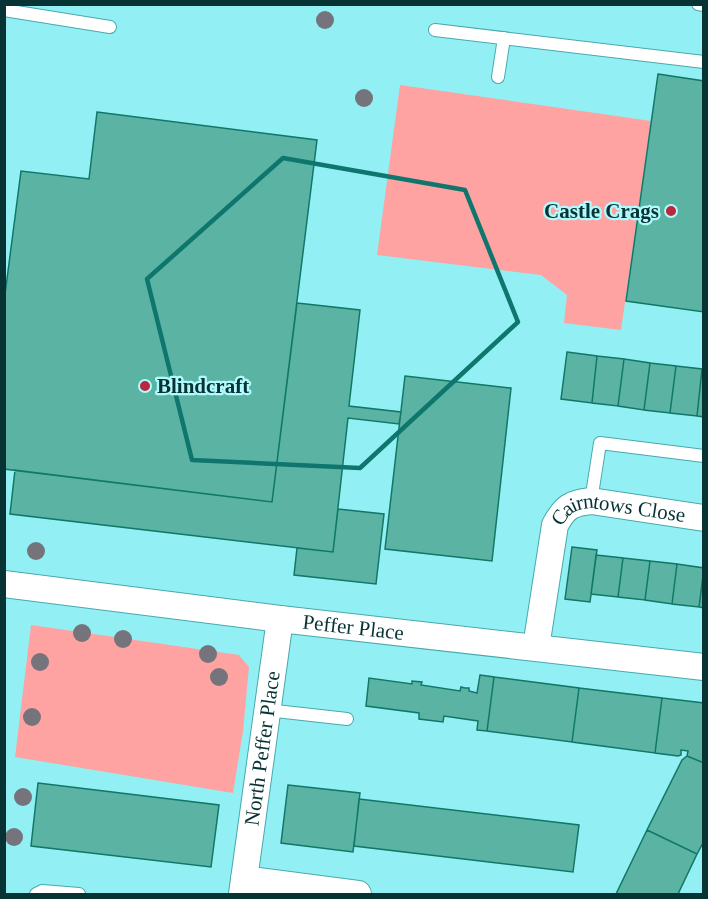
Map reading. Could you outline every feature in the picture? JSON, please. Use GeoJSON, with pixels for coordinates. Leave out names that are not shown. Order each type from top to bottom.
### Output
{"type":"FeatureCollection","features":[{"type":"Feature","properties":{"kind":"street","name":"Cairntows Close"},"geometry":{"type":"LineString","coordinates":[[536,647],[555,525],[562,511],[576,503],[591,501],[704,518]]}},
{"type":"Feature","properties":{"kind":"street","name":"Peffer Place"},"geometry":{"type":"LineString","coordinates":[[4,584],[280,619],[704,667]]}},
{"type":"Feature","properties":{"kind":"street","name":"North Peffer Place"},"geometry":{"type":"LineString","coordinates":[[280,619],[243,887],[358,894]]}},
{"type":"Feature","properties":{"kind":"lane"},"geometry":{"type":"LineString","coordinates":[[698,4],[704,5]]}},
{"type":"Feature","properties":{"kind":"lane"},"geometry":{"type":"LineString","coordinates":[[4,10],[110,27]]}},
{"type":"Feature","properties":{"kind":"lane"},"geometry":{"type":"LineString","coordinates":[[435,30],[704,62]]}},
{"type":"Feature","properties":{"kind":"lane"},"geometry":{"type":"LineString","coordinates":[[498,77],[504,38]]}},
{"type":"Feature","properties":{"kind":"lane"},"geometry":{"type":"LineString","coordinates":[[591,501],[600,443],[704,456]]}},
{"type":"Feature","properties":{"kind":"lane"},"geometry":{"type":"LineString","coordinates":[[267,710],[347,719]]}},
{"type":"Feature","properties":{"kind":"lane"},"geometry":{"type":"LineString","coordinates":[[36,894],[42,891],[80,894]]}},
{"type":"Feature","properties":{"kind":"highlighted area"},"geometry":{"type":"Polygon","coordinates":[[[283,158],[465,190],[518,322],[360,468],[192,460],[147,279],[283,158]]]}},
{"type":"Feature","properties":{"kind":"shaded area"},"geometry":{"type":"Polygon","coordinates":[[[400,85],[651,121],[621,330],[564,323],[567,295],[541,275],[377,255],[400,85]]]}},
{"type":"Feature","properties":{"kind":"shaded area"},"geometry":{"type":"Polygon","coordinates":[[[31,625],[239,655],[249,667],[243,731],[233,793],[15,757],[31,625]]]}},
{"type":"Feature","properties":{"kind":"building","name":"Castle Crags"},"geometry":{"type":"Polygon","coordinates":[[[658,74],[704,81],[704,312],[626,301],[658,74]]]}},
{"type":"Feature","properties":{"kind":"building","name":"Blindcraft"},"geometry":{"type":"Polygon","coordinates":[[[97,112],[317,140],[272,502],[4,469],[4,302],[21,171],[89,179],[97,112]]]}},
{"type":"Feature","properties":{"kind":"building"},"geometry":{"type":"Polygon","coordinates":[[[297,303],[360,310],[349,406],[401,412],[399,424],[348,418],[333,552],[10,514],[15,470],[272,502],[297,303]]]}},
{"type":"Feature","properties":{"kind":"building"},"geometry":{"type":"Polygon","coordinates":[[[567,352],[597,356],[592,403],[561,399],[567,352]]]}},
{"type":"Feature","properties":{"kind":"building"},"geometry":{"type":"Polygon","coordinates":[[[597,356],[624,359],[618,406],[592,403],[597,356]]]}},
{"type":"Feature","properties":{"kind":"building"},"geometry":{"type":"Polygon","coordinates":[[[624,359],[650,363],[644,410],[618,406],[624,359]]]}},
{"type":"Feature","properties":{"kind":"building"},"geometry":{"type":"Polygon","coordinates":[[[650,363],[676,366],[670,413],[644,410],[650,363]]]}},
{"type":"Feature","properties":{"kind":"building"},"geometry":{"type":"Polygon","coordinates":[[[676,366],[702,369],[697,416],[670,413],[676,366]]]}},
{"type":"Feature","properties":{"kind":"building"},"geometry":{"type":"Polygon","coordinates":[[[702,369],[704,369],[704,417],[697,416],[702,369]]]}},
{"type":"Feature","properties":{"kind":"building"},"geometry":{"type":"Polygon","coordinates":[[[405,376],[511,388],[492,561],[385,549],[405,376]]]}},
{"type":"Feature","properties":{"kind":"building"},"geometry":{"type":"Polygon","coordinates":[[[338,509],[384,514],[376,584],[294,575],[297,548],[333,552],[338,509]]]}},
{"type":"Feature","properties":{"kind":"building"},"geometry":{"type":"Polygon","coordinates":[[[572,547],[597,550],[590,602],[565,599],[572,547]]]}},
{"type":"Feature","properties":{"kind":"building"},"geometry":{"type":"Polygon","coordinates":[[[596,555],[623,558],[618,597],[591,594],[596,555]]]}},
{"type":"Feature","properties":{"kind":"building"},"geometry":{"type":"Polygon","coordinates":[[[623,558],[650,561],[645,600],[618,597],[623,558]]]}},
{"type":"Feature","properties":{"kind":"building"},"geometry":{"type":"Polygon","coordinates":[[[650,561],[677,564],[672,604],[645,600],[650,561]]]}},
{"type":"Feature","properties":{"kind":"building"},"geometry":{"type":"Polygon","coordinates":[[[677,564],[704,568],[699,607],[672,604],[677,564]]]}},
{"type":"Feature","properties":{"kind":"building"},"geometry":{"type":"Polygon","coordinates":[[[704,569],[704,608],[699,607],[704,569]]]}},
{"type":"Feature","properties":{"kind":"building"},"geometry":{"type":"Polygon","coordinates":[[[480,675],[494,677],[487,731],[477,730],[478,721],[444,716],[443,722],[419,719],[419,713],[366,706],[369,678],[412,684],[412,681],[422,682],[421,685],[460,691],[461,687],[469,688],[469,691],[477,693],[480,675]]]}},
{"type":"Feature","properties":{"kind":"building"},"geometry":{"type":"Polygon","coordinates":[[[494,677],[579,688],[572,742],[487,731],[494,677]]]}},
{"type":"Feature","properties":{"kind":"building"},"geometry":{"type":"Polygon","coordinates":[[[579,688],[662,698],[655,753],[572,742],[579,688]]]}},
{"type":"Feature","properties":{"kind":"building"},"geometry":{"type":"Polygon","coordinates":[[[662,698],[704,703],[704,763],[687,756],[688,751],[681,750],[681,755],[678,756],[655,753],[662,698]]]}},
{"type":"Feature","properties":{"kind":"building"},"geometry":{"type":"Polygon","coordinates":[[[687,756],[704,763],[704,841],[697,854],[647,830],[682,760],[687,756]]]}},
{"type":"Feature","properties":{"kind":"building"},"geometry":{"type":"Polygon","coordinates":[[[38,783],[219,805],[211,867],[31,846],[38,783]]]}},
{"type":"Feature","properties":{"kind":"building"},"geometry":{"type":"Polygon","coordinates":[[[288,785],[360,793],[353,852],[281,843],[288,785]]]}},
{"type":"Feature","properties":{"kind":"building"},"geometry":{"type":"Polygon","coordinates":[[[359,799],[579,825],[573,872],[354,846],[359,799]]]}},
{"type":"Feature","properties":{"kind":"building"},"geometry":{"type":"Polygon","coordinates":[[[647,830],[697,854],[678,894],[616,894],[647,830]]]}},
{"type":"Feature","properties":{"kind":"place","name":"Castle Crags"},"geometry":{"type":"Point","coordinates":[671,211]}},
{"type":"Feature","properties":{"kind":"place","name":"Blindcraft"},"geometry":{"type":"Point","coordinates":[145,386]}}]}
